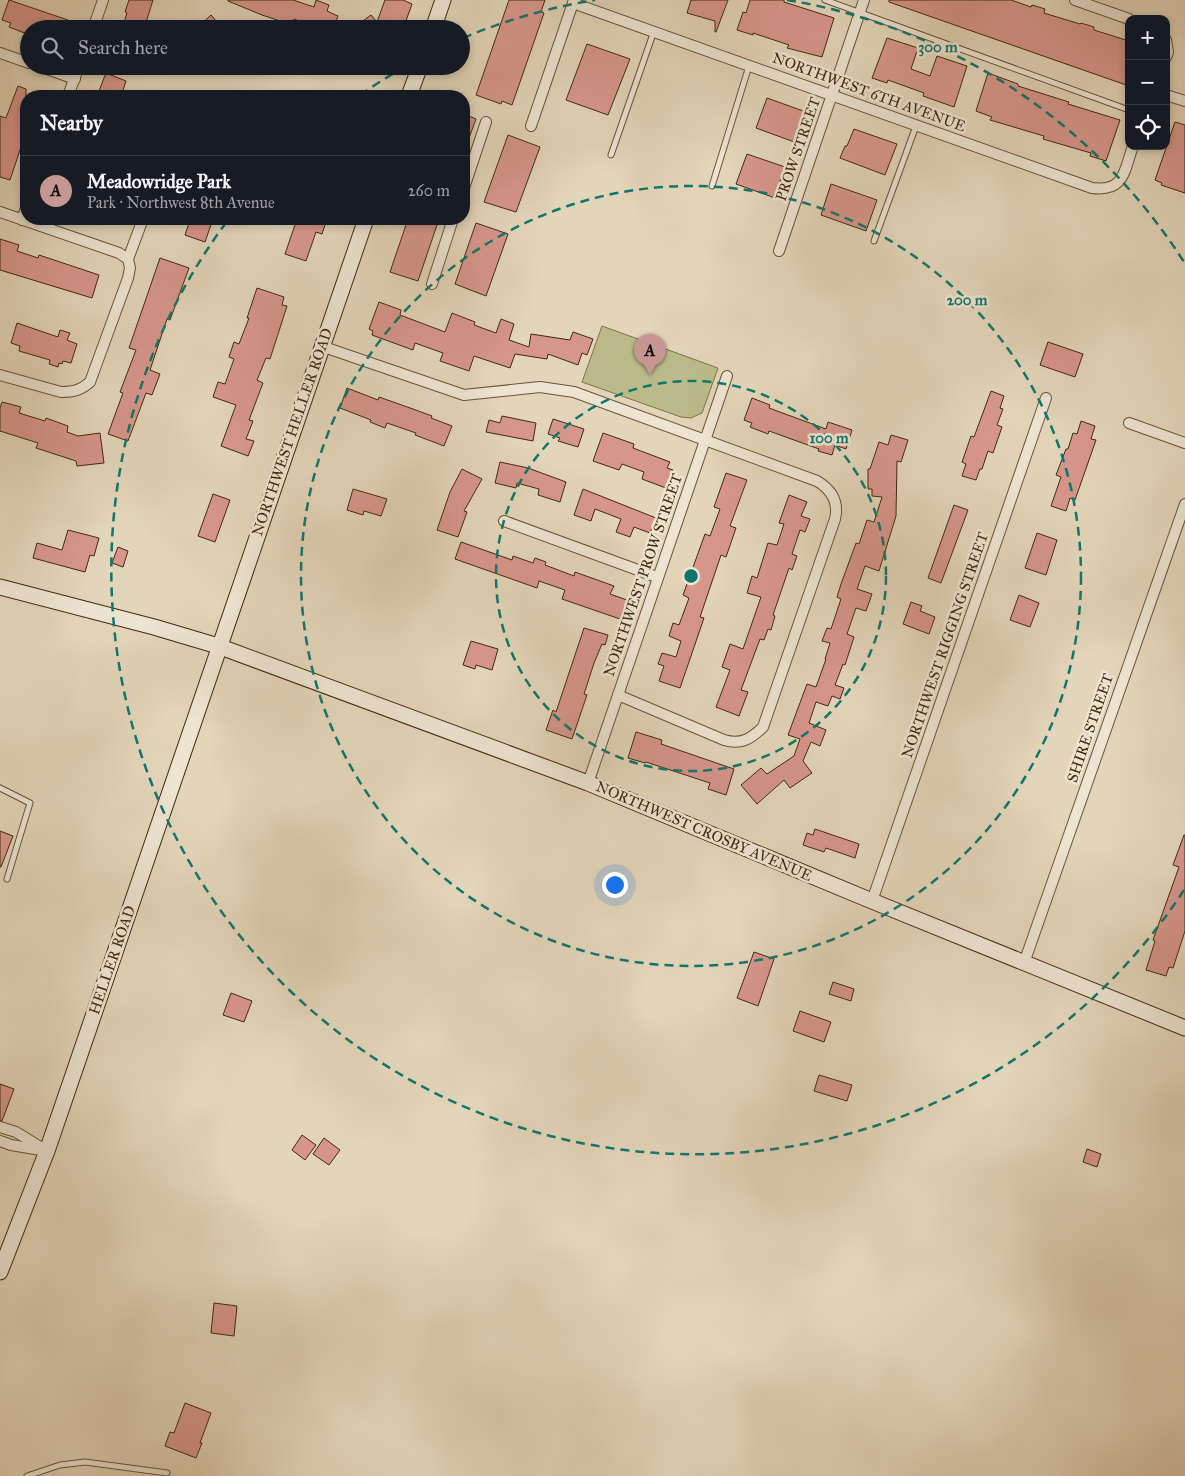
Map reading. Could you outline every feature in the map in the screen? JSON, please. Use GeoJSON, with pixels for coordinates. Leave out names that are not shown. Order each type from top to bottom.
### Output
{"type":"FeatureCollection","features":[{"type":"Feature","properties":{"kind":"street"},"geometry":{"type":"LineString","coordinates":[[96,20],[103,0]]}},
{"type":"Feature","properties":{"kind":"street"},"geometry":{"type":"LineString","coordinates":[[436,20],[443,0]]}},
{"type":"Feature","properties":{"kind":"street","name":"PROW STREET"},"geometry":{"type":"LineString","coordinates":[[779,251],[864,0]]}},
{"type":"Feature","properties":{"kind":"street"},"geometry":{"type":"LineString","coordinates":[[1076,0],[1125,18]]}},
{"type":"Feature","properties":{"kind":"street"},"geometry":{"type":"LineString","coordinates":[[531,126],[573,1]]}},
{"type":"Feature","properties":{"kind":"street","name":"NORTHWEST 6TH AVENUE"},"geometry":{"type":"LineString","coordinates":[[573,1],[654,32],[1092,188],[1112,187],[1120,182],[1132,150]]}},
{"type":"Feature","properties":{"kind":"street"},"geometry":{"type":"LineString","coordinates":[[0,53],[20,60]]}},
{"type":"Feature","properties":{"kind":"street"},"geometry":{"type":"LineString","coordinates":[[64,75],[75,79]]}},
{"type":"Feature","properties":{"kind":"street"},"geometry":{"type":"LineString","coordinates":[[70,90],[76,75]]}},
{"type":"Feature","properties":{"kind":"street"},"geometry":{"type":"LineString","coordinates":[[411,90],[417,75]]}},
{"type":"Feature","properties":{"kind":"street"},"geometry":{"type":"LineString","coordinates":[[1170,95],[1185,101]]}},
{"type":"Feature","properties":{"kind":"street"},"geometry":{"type":"LineString","coordinates":[[470,170],[486,122]]}},
{"type":"Feature","properties":{"kind":"street"},"geometry":{"type":"LineString","coordinates":[[0,212],[20,219]]}},
{"type":"Feature","properties":{"kind":"street"},"geometry":{"type":"LineString","coordinates":[[37,225],[119,253],[128,259]]}},
{"type":"Feature","properties":{"kind":"street"},"geometry":{"type":"LineString","coordinates":[[0,375],[61,392],[76,391],[90,382],[128,278],[130,268],[128,259],[142,225]]}},
{"type":"Feature","properties":{"kind":"street","name":"NORTHWEST HELLER ROAD"},"geometry":{"type":"LineString","coordinates":[[218,646],[364,225]]}},
{"type":"Feature","properties":{"kind":"street"},"geometry":{"type":"LineString","coordinates":[[432,284],[452,225]]}},
{"type":"Feature","properties":{"kind":"street"},"geometry":{"type":"LineString","coordinates":[[321,346],[464,394],[540,387],[574,392],[823,485],[835,500],[837,511],[763,727],[744,742],[732,742],[618,695]]}},
{"type":"Feature","properties":{"kind":"street","name":"NORTHWEST PROW STREET"},"geometry":{"type":"LineString","coordinates":[[588,783],[727,376]]}},
{"type":"Feature","properties":{"kind":"street","name":"NORTHWEST RIGGING STREET"},"geometry":{"type":"LineString","coordinates":[[872,901],[1046,398]]}},
{"type":"Feature","properties":{"kind":"street"},"geometry":{"type":"LineString","coordinates":[[1129,423],[1185,443]]}},
{"type":"Feature","properties":{"kind":"street","name":"SHIRE STREET"},"geometry":{"type":"LineString","coordinates":[[1024,963],[1185,504]]}},
{"type":"Feature","properties":{"kind":"street"},"geometry":{"type":"LineString","coordinates":[[504,520],[657,577]]}},
{"type":"Feature","properties":{"kind":"street","name":"NORTHWEST CROSBY AVENUE"},"geometry":{"type":"LineString","coordinates":[[0,587],[154,627],[218,646],[588,783],[1024,963],[1184,1024]]}},
{"type":"Feature","properties":{"kind":"street","name":"HELLER ROAD"},"geometry":{"type":"LineString","coordinates":[[0,1272],[47,1151],[218,646]]}},
{"type":"Feature","properties":{"kind":"street"},"geometry":{"type":"LineString","coordinates":[[0,1127],[16,1132],[47,1151]]}},
{"type":"Feature","properties":{"kind":"street"},"geometry":{"type":"LineString","coordinates":[[0,1142],[47,1151]]}},
{"type":"Feature","properties":{"kind":"lane"},"geometry":{"type":"LineString","coordinates":[[825,0],[1125,109]]}},
{"type":"Feature","properties":{"kind":"lane"},"geometry":{"type":"LineString","coordinates":[[612,155],[654,32]]}},
{"type":"Feature","properties":{"kind":"lane"},"geometry":{"type":"LineString","coordinates":[[712,186],[750,66]]}},
{"type":"Feature","properties":{"kind":"lane"},"geometry":{"type":"LineString","coordinates":[[874,241],[916,125]]}},
{"type":"Feature","properties":{"kind":"lane"},"geometry":{"type":"LineString","coordinates":[[0,788],[30,803],[7,879]]}},
{"type":"Feature","properties":{"kind":"lane"},"geometry":{"type":"LineString","coordinates":[[27,1476],[60,1465],[85,1462],[167,1473]]}},
{"type":"Feature","properties":{"kind":"green space"},"geometry":{"type":"Polygon","coordinates":[[[602,326],[718,368],[702,413],[691,418],[681,417],[582,382],[602,326]]]}},
{"type":"Feature","properties":{"kind":"building"},"geometry":{"type":"Polygon","coordinates":[[[9,0],[68,20],[20,20],[20,31],[9,27],[11,23],[2,20],[9,0]]]}},
{"type":"Feature","properties":{"kind":"building"},"geometry":{"type":"Polygon","coordinates":[[[129,0],[153,0],[147,20],[125,20],[127,13],[125,12],[129,0]]]}},
{"type":"Feature","properties":{"kind":"building"},"geometry":{"type":"Polygon","coordinates":[[[293,0],[314,7],[316,0],[329,5],[327,11],[338,16],[336,20],[277,20],[228,1],[293,0]]]}},
{"type":"Feature","properties":{"kind":"building"},"geometry":{"type":"Polygon","coordinates":[[[385,0],[403,0],[412,4],[406,20],[378,20],[385,0]]]}},
{"type":"Feature","properties":{"kind":"building"},"geometry":{"type":"Polygon","coordinates":[[[509,0],[545,0],[541,12],[544,13],[512,105],[502,101],[501,104],[476,95],[509,0]]]}},
{"type":"Feature","properties":{"kind":"building"},"geometry":{"type":"Polygon","coordinates":[[[691,0],[728,0],[716,32],[715,21],[687,13],[691,0]]]}},
{"type":"Feature","properties":{"kind":"building"},"geometry":{"type":"Polygon","coordinates":[[[750,0],[784,0],[784,2],[834,18],[822,57],[787,48],[789,45],[753,33],[753,35],[737,30],[743,12],[746,13],[750,0]]]}},
{"type":"Feature","properties":{"kind":"building"},"geometry":{"type":"Polygon","coordinates":[[[889,0],[1011,0],[1031,7],[1032,5],[1045,9],[1044,13],[1094,27],[1094,30],[1125,40],[1125,85],[889,2],[889,0]]]}},
{"type":"Feature","properties":{"kind":"building"},"geometry":{"type":"Polygon","coordinates":[[[211,15],[215,20],[206,20],[211,15]]]}},
{"type":"Feature","properties":{"kind":"building"},"geometry":{"type":"Polygon","coordinates":[[[371,15],[375,20],[364,20],[371,15]]]}},
{"type":"Feature","properties":{"kind":"building"},"geometry":{"type":"Polygon","coordinates":[[[887,38],[918,48],[911,69],[930,76],[937,56],[967,66],[954,107],[923,96],[924,93],[888,80],[887,83],[872,78],[887,38]]]}},
{"type":"Feature","properties":{"kind":"building"},"geometry":{"type":"Polygon","coordinates":[[[587,44],[630,59],[608,115],[566,100],[587,44]]]}},
{"type":"Feature","properties":{"kind":"building"},"geometry":{"type":"Polygon","coordinates":[[[988,73],[1018,84],[1018,86],[1069,102],[1068,104],[1120,120],[1106,161],[1090,156],[1091,153],[1043,139],[1044,136],[990,120],[992,117],[976,111],[988,73]]]}},
{"type":"Feature","properties":{"kind":"building"},"geometry":{"type":"Polygon","coordinates":[[[105,75],[111,75],[126,81],[123,90],[99,90],[105,75]]]}},
{"type":"Feature","properties":{"kind":"building"},"geometry":{"type":"Polygon","coordinates":[[[18,86],[26,89],[20,90],[20,150],[10,180],[0,177],[0,116],[6,118],[18,86]]]}},
{"type":"Feature","properties":{"kind":"building"},"geometry":{"type":"Polygon","coordinates":[[[767,98],[806,112],[799,129],[802,130],[797,143],[756,128],[767,98]]]}},
{"type":"Feature","properties":{"kind":"building"},"geometry":{"type":"Polygon","coordinates":[[[470,116],[476,119],[470,135],[470,116]]]}},
{"type":"Feature","properties":{"kind":"building"},"geometry":{"type":"Polygon","coordinates":[[[1175,122],[1185,125],[1185,193],[1161,185],[1162,183],[1155,180],[1165,150],[1170,150],[1170,136],[1175,122]]]}},
{"type":"Feature","properties":{"kind":"building"},"geometry":{"type":"Polygon","coordinates":[[[854,129],[897,144],[885,175],[840,158],[854,129]]]}},
{"type":"Feature","properties":{"kind":"building"},"geometry":{"type":"Polygon","coordinates":[[[508,135],[540,147],[516,212],[484,202],[508,135]]]}},
{"type":"Feature","properties":{"kind":"building"},"geometry":{"type":"Polygon","coordinates":[[[747,154],[785,167],[779,185],[783,186],[778,199],[736,184],[747,154]]]}},
{"type":"Feature","properties":{"kind":"building"},"geometry":{"type":"Polygon","coordinates":[[[831,184],[877,200],[866,231],[821,215],[831,184]]]}},
{"type":"Feature","properties":{"kind":"building"},"geometry":{"type":"Polygon","coordinates":[[[476,223],[508,234],[486,296],[455,284],[476,223]]]}},
{"type":"Feature","properties":{"kind":"building"},"geometry":{"type":"Polygon","coordinates":[[[188,225],[211,225],[205,242],[185,235],[188,225]]]}},
{"type":"Feature","properties":{"kind":"building"},"geometry":{"type":"Polygon","coordinates":[[[295,225],[325,225],[322,234],[316,232],[306,261],[285,254],[295,225]]]}},
{"type":"Feature","properties":{"kind":"building"},"geometry":{"type":"Polygon","coordinates":[[[406,225],[437,225],[418,281],[390,272],[406,225]]]}},
{"type":"Feature","properties":{"kind":"building"},"geometry":{"type":"Polygon","coordinates":[[[0,239],[19,245],[17,251],[38,258],[39,255],[99,275],[92,298],[0,270],[0,239]]]}},
{"type":"Feature","properties":{"kind":"building"},"geometry":{"type":"Polygon","coordinates":[[[160,258],[189,268],[170,320],[167,319],[150,370],[160,374],[152,395],[146,393],[128,441],[108,434],[123,393],[120,392],[136,350],[129,348],[160,258]]]}},
{"type":"Feature","properties":{"kind":"building"},"geometry":{"type":"Polygon","coordinates":[[[257,288],[284,297],[282,305],[287,306],[270,359],[266,358],[257,380],[263,383],[249,420],[253,421],[246,439],[254,441],[248,456],[221,446],[236,405],[213,397],[218,382],[225,384],[234,359],[229,357],[234,342],[239,344],[249,318],[247,318],[257,288]]]}},
{"type":"Feature","properties":{"kind":"building"},"geometry":{"type":"Polygon","coordinates":[[[379,302],[401,310],[400,315],[445,332],[452,313],[475,322],[474,325],[496,333],[501,319],[514,324],[509,340],[529,347],[531,334],[570,340],[573,332],[593,339],[587,355],[582,353],[578,365],[548,354],[547,359],[515,354],[510,368],[474,356],[469,371],[440,361],[443,353],[415,343],[413,350],[372,335],[373,331],[369,329],[379,302]]]}},
{"type":"Feature","properties":{"kind":"building"},"geometry":{"type":"Polygon","coordinates":[[[17,323],[58,337],[60,330],[70,333],[67,340],[77,344],[71,363],[63,361],[62,364],[59,363],[58,367],[49,364],[50,360],[19,351],[20,346],[11,343],[17,323]]]}},
{"type":"Feature","properties":{"kind":"building"},"geometry":{"type":"Polygon","coordinates":[[[1048,342],[1083,354],[1075,377],[1040,365],[1048,342]]]}},
{"type":"Feature","properties":{"kind":"building"},"geometry":{"type":"Polygon","coordinates":[[[347,388],[378,400],[379,397],[413,409],[452,426],[444,446],[415,435],[416,433],[387,423],[385,428],[370,422],[371,420],[340,408],[347,388]]]}},
{"type":"Feature","properties":{"kind":"building"},"geometry":{"type":"Polygon","coordinates":[[[991,391],[1004,396],[1000,408],[1003,409],[997,425],[1002,427],[993,453],[988,451],[976,480],[962,476],[966,464],[962,462],[971,436],[974,437],[991,391]]]}},
{"type":"Feature","properties":{"kind":"building"},"geometry":{"type":"Polygon","coordinates":[[[752,398],[770,405],[769,408],[826,429],[828,422],[852,430],[846,449],[835,445],[832,455],[769,431],[768,434],[750,427],[752,423],[744,420],[752,398]]]}},
{"type":"Feature","properties":{"kind":"building"},"geometry":{"type":"Polygon","coordinates":[[[2,402],[21,407],[19,413],[45,421],[46,418],[68,426],[67,432],[78,436],[100,433],[104,463],[77,466],[76,461],[36,448],[38,443],[0,431],[0,408],[2,402]]]}},
{"type":"Feature","properties":{"kind":"building"},"geometry":{"type":"Polygon","coordinates":[[[502,416],[536,423],[533,441],[486,432],[489,420],[500,423],[502,416]]]}},
{"type":"Feature","properties":{"kind":"building"},"geometry":{"type":"Polygon","coordinates":[[[553,419],[584,429],[578,447],[558,441],[560,438],[548,434],[553,419]]]}},
{"type":"Feature","properties":{"kind":"building"},"geometry":{"type":"Polygon","coordinates":[[[1081,421],[1095,426],[1091,439],[1096,440],[1075,500],[1070,498],[1066,511],[1051,506],[1061,477],[1056,475],[1073,433],[1077,434],[1081,421]]]}},
{"type":"Feature","properties":{"kind":"building"},"geometry":{"type":"Polygon","coordinates":[[[603,433],[634,444],[633,448],[670,462],[667,468],[673,470],[666,488],[642,479],[644,472],[622,464],[619,470],[593,461],[603,433]]]}},
{"type":"Feature","properties":{"kind":"building"},"geometry":{"type":"Polygon","coordinates":[[[891,435],[908,440],[901,462],[897,461],[896,516],[879,571],[865,566],[857,589],[872,594],[866,611],[856,608],[847,634],[854,637],[845,665],[843,664],[835,685],[844,688],[840,699],[832,696],[828,706],[816,702],[809,723],[826,730],[820,746],[811,742],[803,761],[812,773],[790,788],[784,780],[757,804],[741,785],[761,768],[767,774],[794,756],[800,739],[788,735],[807,684],[816,687],[830,643],[822,641],[827,628],[831,629],[841,599],[837,597],[841,584],[856,543],[859,544],[867,520],[874,522],[882,497],[872,496],[872,489],[868,489],[868,469],[870,469],[879,442],[888,445],[891,435]]]}},
{"type":"Feature","properties":{"kind":"building"},"geometry":{"type":"Polygon","coordinates":[[[500,462],[528,468],[566,482],[560,502],[538,495],[539,489],[517,483],[516,488],[495,483],[500,462]]]}},
{"type":"Feature","properties":{"kind":"building"},"geometry":{"type":"Polygon","coordinates":[[[462,469],[482,479],[464,511],[467,512],[458,537],[437,530],[450,492],[462,469]]]}},
{"type":"Feature","properties":{"kind":"building"},"geometry":{"type":"Polygon","coordinates":[[[726,473],[747,480],[730,526],[736,528],[726,557],[721,555],[700,617],[704,618],[680,688],[659,681],[664,666],[658,664],[662,653],[676,657],[681,641],[669,636],[673,623],[679,625],[689,598],[683,595],[705,534],[710,536],[720,509],[714,507],[726,473]]]}},
{"type":"Feature","properties":{"kind":"building"},"geometry":{"type":"Polygon","coordinates":[[[353,489],[387,499],[381,516],[364,511],[363,515],[347,510],[353,489]]]}},
{"type":"Feature","properties":{"kind":"building"},"geometry":{"type":"Polygon","coordinates":[[[583,489],[656,518],[650,533],[634,527],[630,537],[616,532],[621,519],[595,509],[591,521],[574,515],[583,489]]]}},
{"type":"Feature","properties":{"kind":"building"},"geometry":{"type":"Polygon","coordinates":[[[213,494],[230,500],[215,542],[198,536],[213,494]]]}},
{"type":"Feature","properties":{"kind":"building"},"geometry":{"type":"Polygon","coordinates":[[[789,495],[807,502],[801,516],[810,519],[805,532],[800,530],[792,554],[797,556],[792,570],[789,568],[773,615],[775,616],[771,630],[768,629],[764,640],[760,639],[741,690],[748,692],[739,716],[716,707],[730,670],[722,667],[730,644],[743,649],[761,597],[747,593],[752,576],[757,578],[768,543],[777,545],[784,524],[779,523],[789,495]]]}},
{"type":"Feature","properties":{"kind":"building"},"geometry":{"type":"Polygon","coordinates":[[[954,505],[968,510],[941,583],[928,578],[954,505]]]}},
{"type":"Feature","properties":{"kind":"building"},"geometry":{"type":"Polygon","coordinates":[[[68,530],[99,538],[94,556],[90,555],[85,572],[33,558],[37,543],[62,550],[68,530]]]}},
{"type":"Feature","properties":{"kind":"building"},"geometry":{"type":"Polygon","coordinates":[[[1037,533],[1057,540],[1046,575],[1025,568],[1037,533]]]}},
{"type":"Feature","properties":{"kind":"building"},"geometry":{"type":"Polygon","coordinates":[[[461,542],[512,560],[513,556],[533,563],[535,558],[546,562],[545,565],[574,576],[575,572],[614,586],[610,594],[627,600],[620,619],[562,599],[565,590],[539,581],[537,588],[455,559],[461,542]]]}},
{"type":"Feature","properties":{"kind":"building"},"geometry":{"type":"Polygon","coordinates":[[[118,547],[128,551],[123,567],[112,563],[118,547]]]}},
{"type":"Feature","properties":{"kind":"building"},"geometry":{"type":"Polygon","coordinates":[[[1019,595],[1039,603],[1030,627],[1010,620],[1019,595]]]}},
{"type":"Feature","properties":{"kind":"building"},"geometry":{"type":"Polygon","coordinates":[[[911,602],[922,606],[920,611],[935,617],[929,634],[903,624],[911,602]]]}},
{"type":"Feature","properties":{"kind":"building"},"geometry":{"type":"Polygon","coordinates":[[[584,628],[608,635],[605,645],[602,644],[594,663],[584,694],[587,695],[572,739],[546,730],[553,710],[556,712],[584,628]]]}},
{"type":"Feature","properties":{"kind":"building"},"geometry":{"type":"Polygon","coordinates":[[[471,641],[498,649],[492,670],[476,665],[475,669],[463,665],[471,641]]]}},
{"type":"Feature","properties":{"kind":"building"},"geometry":{"type":"Polygon","coordinates":[[[636,732],[662,740],[661,744],[734,769],[726,795],[708,789],[710,783],[628,758],[636,732]]]}},
{"type":"Feature","properties":{"kind":"building"},"geometry":{"type":"Polygon","coordinates":[[[815,829],[859,844],[855,858],[826,848],[824,852],[803,845],[807,833],[813,835],[815,829]]]}},
{"type":"Feature","properties":{"kind":"building"},"geometry":{"type":"Polygon","coordinates":[[[0,831],[13,836],[1,867],[0,867],[0,831]]]}},
{"type":"Feature","properties":{"kind":"building"},"geometry":{"type":"Polygon","coordinates":[[[1184,835],[1185,931],[1173,968],[1169,967],[1166,976],[1146,970],[1155,941],[1153,940],[1179,867],[1173,865],[1184,835]]]}},
{"type":"Feature","properties":{"kind":"building"},"geometry":{"type":"Polygon","coordinates":[[[754,952],[774,959],[758,1006],[737,998],[754,952]]]}},
{"type":"Feature","properties":{"kind":"building"},"geometry":{"type":"Polygon","coordinates":[[[833,982],[854,989],[851,1001],[829,994],[833,982]]]}},
{"type":"Feature","properties":{"kind":"building"},"geometry":{"type":"Polygon","coordinates":[[[231,993],[252,1001],[244,1022],[223,1015],[231,993]]]}},
{"type":"Feature","properties":{"kind":"building"},"geometry":{"type":"Polygon","coordinates":[[[800,1011],[831,1022],[824,1042],[793,1031],[800,1011]]]}},
{"type":"Feature","properties":{"kind":"building"},"geometry":{"type":"Polygon","coordinates":[[[819,1075],[852,1085],[847,1101],[814,1091],[819,1075]]]}},
{"type":"Feature","properties":{"kind":"building"},"geometry":{"type":"Polygon","coordinates":[[[0,1084],[14,1089],[2,1121],[0,1120],[0,1084]]]}},
{"type":"Feature","properties":{"kind":"building"},"geometry":{"type":"Polygon","coordinates":[[[302,1135],[316,1145],[305,1160],[292,1150],[302,1135]]]}},
{"type":"Feature","properties":{"kind":"building"},"geometry":{"type":"Polygon","coordinates":[[[324,1138],[340,1150],[329,1165],[313,1154],[324,1138]]]}},
{"type":"Feature","properties":{"kind":"building"},"geometry":{"type":"Polygon","coordinates":[[[1087,1149],[1101,1154],[1097,1167],[1083,1162],[1087,1149]]]}},
{"type":"Feature","properties":{"kind":"building"},"geometry":{"type":"Polygon","coordinates":[[[214,1303],[237,1306],[234,1336],[211,1333],[214,1303]]]}},
{"type":"Feature","properties":{"kind":"building"},"geometry":{"type":"Polygon","coordinates":[[[185,1403],[211,1413],[196,1458],[165,1446],[170,1432],[174,1433],[185,1403]]]}},
{"type":"Feature","properties":{"kind":"place","name":"Meadowridge Park"},"geometry":{"type":"Point","coordinates":[650,375]}}]}
